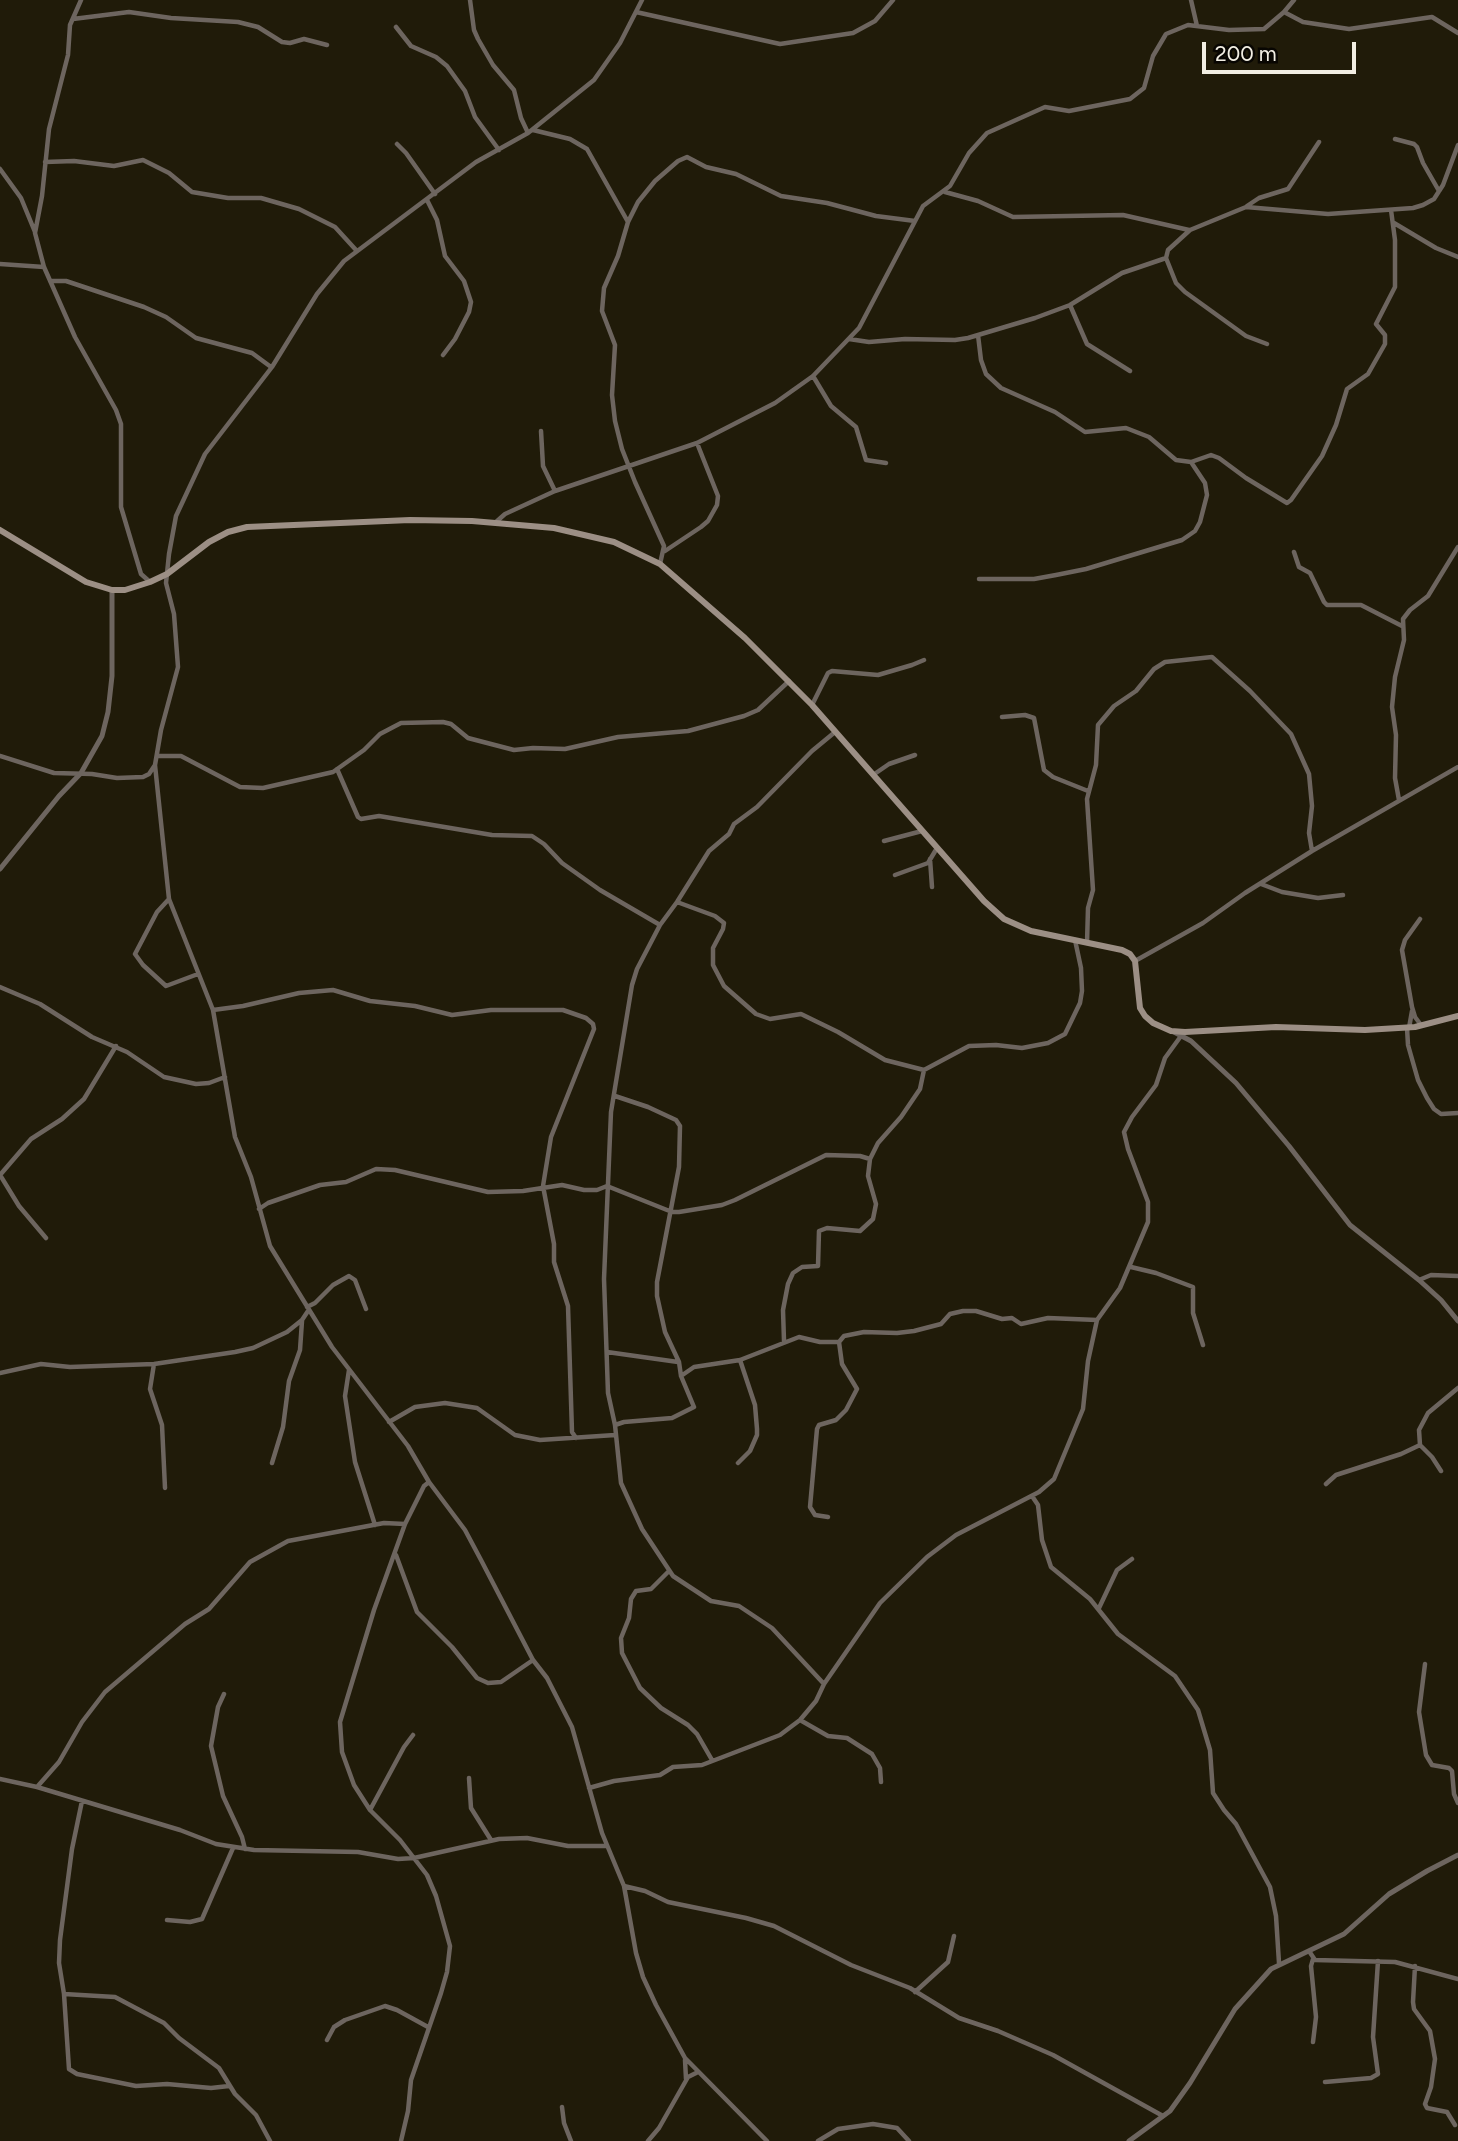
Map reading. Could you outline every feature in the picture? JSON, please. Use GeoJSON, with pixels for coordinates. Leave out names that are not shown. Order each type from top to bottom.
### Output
{"type":"FeatureCollection","features":[{"type":"Feature","properties":{"kind":"main road"},"geometry":{"type":"LineString","coordinates":[[0,530],[86,582],[112,590],[125,590],[150,582],[167,574],[228,531],[247,527],[410,520],[496,523],[554,528],[614,542],[660,564],[745,638],[812,705],[984,901],[1004,919],[1031,931],[1130,954],[1135,961],[1140,1008],[1153,1023],[1171,1031],[1199,1033],[1276,1027],[1365,1030],[1408,1028],[1458,1016]]}},
{"type":"Feature","properties":{"kind":"street"},"geometry":{"type":"LineString","coordinates":[[35,233],[49,129],[68,55],[68,33],[81,0]]}},
{"type":"Feature","properties":{"kind":"street"},"geometry":{"type":"LineString","coordinates":[[470,0],[474,30],[494,65],[514,90],[521,118],[531,132],[570,139],[587,149],[628,222]]}},
{"type":"Feature","properties":{"kind":"street"},"geometry":{"type":"LineString","coordinates":[[642,0],[606,66],[594,80],[531,132],[470,167],[356,250],[317,294],[272,367],[205,454],[176,516],[166,583],[174,614],[178,667],[161,730],[155,765],[169,899],[213,1010],[235,1137],[251,1177],[270,1246],[307,1309],[349,1370],[408,1446],[429,1482],[465,1531],[533,1660],[547,1678],[572,1727],[607,1846],[624,1886],[643,1977],[685,2058],[767,2141]]}},
{"type":"Feature","properties":{"kind":"street"},"geometry":{"type":"LineString","coordinates":[[636,12],[780,44],[853,33],[875,21],[893,0]]}},
{"type":"Feature","properties":{"kind":"street"},"geometry":{"type":"LineString","coordinates":[[1191,0],[1197,26]]}},
{"type":"Feature","properties":{"kind":"street"},"geometry":{"type":"LineString","coordinates":[[496,523],[505,514],[555,491],[697,443],[775,403],[813,376],[859,328],[923,206],[945,192],[958,175],[969,153],[987,133],[1045,107],[1069,111],[1130,99],[1144,88],[1153,57],[1166,34],[1188,25],[1255,31],[1264,29],[1294,0]]}},
{"type":"Feature","properties":{"kind":"street"},"geometry":{"type":"LineString","coordinates":[[73,19],[129,12],[171,18],[238,22],[258,27],[282,42],[304,39],[327,45]]}},
{"type":"Feature","properties":{"kind":"street"},"geometry":{"type":"LineString","coordinates":[[1284,12],[1303,22],[1349,29],[1432,17],[1458,33]]}},
{"type":"Feature","properties":{"kind":"street"},"geometry":{"type":"LineString","coordinates":[[396,27],[411,46],[436,57],[447,66],[465,91],[475,117],[499,150]]}},
{"type":"Feature","properties":{"kind":"street"},"geometry":{"type":"LineString","coordinates":[[1395,139],[1417,147],[1439,192]]}},
{"type":"Feature","properties":{"kind":"street"},"geometry":{"type":"LineString","coordinates":[[1267,344],[1246,336],[1185,292],[1176,283],[1166,258],[1168,250],[1190,230],[1246,207],[1259,198],[1288,189],[1319,142]]}},
{"type":"Feature","properties":{"kind":"street"},"geometry":{"type":"LineString","coordinates":[[397,144],[435,194]]}},
{"type":"Feature","properties":{"kind":"street"},"geometry":{"type":"LineString","coordinates":[[1246,207],[1328,214],[1423,205],[1434,199],[1439,192],[1458,145]]}},
{"type":"Feature","properties":{"kind":"street"},"geometry":{"type":"LineString","coordinates":[[660,564],[664,551],[662,538],[622,449],[613,409],[615,345],[603,318],[602,301],[604,288],[618,256],[628,222],[648,188],[687,157],[706,167],[736,174],[781,196],[827,203],[876,216],[915,221]]}},
{"type":"Feature","properties":{"kind":"street"},"geometry":{"type":"LineString","coordinates":[[45,162],[74,161],[114,166],[143,160],[169,173],[192,192],[228,198],[261,198],[299,209],[335,227],[356,250]]}},
{"type":"Feature","properties":{"kind":"street"},"geometry":{"type":"LineString","coordinates":[[0,169],[20,198],[35,233],[44,267],[75,337],[116,410],[121,424],[121,507],[141,574],[150,582]]}},
{"type":"Feature","properties":{"kind":"street"},"geometry":{"type":"LineString","coordinates":[[945,192],[978,201],[1013,217],[1123,215],[1190,230]]}},
{"type":"Feature","properties":{"kind":"street"},"geometry":{"type":"LineString","coordinates":[[427,200],[437,220],[445,256],[464,281],[471,302],[469,312],[455,339],[443,355]]}},
{"type":"Feature","properties":{"kind":"street"},"geometry":{"type":"LineString","coordinates":[[978,335],[986,374],[1001,388],[1055,412],[1085,432],[1116,429],[1139,432],[1176,460],[1191,462],[1211,455],[1219,457],[1283,502],[1291,500],[1327,448],[1347,389],[1368,374],[1385,344],[1385,335],[1376,324],[1395,287],[1394,222],[1391,210]]}},
{"type":"Feature","properties":{"kind":"street"},"geometry":{"type":"LineString","coordinates":[[1394,222],[1436,248],[1458,257]]}},
{"type":"Feature","properties":{"kind":"street"},"geometry":{"type":"LineString","coordinates":[[848,339],[869,342],[943,340],[978,335],[1070,305],[1114,277],[1166,258]]}},
{"type":"Feature","properties":{"kind":"street"},"geometry":{"type":"LineString","coordinates":[[0,264],[44,267]]}},
{"type":"Feature","properties":{"kind":"street"},"geometry":{"type":"LineString","coordinates":[[50,281],[66,281],[144,307],[166,317],[197,338],[252,353],[272,367]]}},
{"type":"Feature","properties":{"kind":"street"},"geometry":{"type":"LineString","coordinates":[[1070,305],[1087,344],[1130,371]]}},
{"type":"Feature","properties":{"kind":"street"},"geometry":{"type":"LineString","coordinates":[[813,376],[831,406],[856,427],[866,460],[887,463]]}},
{"type":"Feature","properties":{"kind":"street"},"geometry":{"type":"LineString","coordinates":[[541,430],[543,466],[555,491]]}},
{"type":"Feature","properties":{"kind":"street"},"geometry":{"type":"LineString","coordinates":[[664,551],[708,521],[717,505],[718,496],[697,443]]}},
{"type":"Feature","properties":{"kind":"street"},"geometry":{"type":"LineString","coordinates":[[979,579],[1034,579],[1056,575],[1086,569],[1182,540],[1195,531],[1200,522],[1207,495],[1205,483],[1191,462]]}},
{"type":"Feature","properties":{"kind":"street"},"geometry":{"type":"LineString","coordinates":[[1399,800],[1395,778],[1396,735],[1392,707],[1395,677],[1404,640],[1402,626],[1406,614],[1428,596],[1458,547]]}},
{"type":"Feature","properties":{"kind":"street"},"geometry":{"type":"LineString","coordinates":[[1294,552],[1299,567],[1310,573],[1328,605],[1361,605],[1402,626]]}},
{"type":"Feature","properties":{"kind":"street"},"geometry":{"type":"LineString","coordinates":[[0,869],[81,773],[102,736],[108,712],[114,647],[112,590]]}},
{"type":"Feature","properties":{"kind":"street"},"geometry":{"type":"LineString","coordinates":[[1087,943],[1088,908],[1093,890],[1087,808],[1088,791],[1096,765],[1097,730],[1101,718],[1136,691],[1160,664],[1212,657],[1258,699],[1294,739],[1309,774],[1311,786],[1309,833],[1312,851]]}},
{"type":"Feature","properties":{"kind":"street"},"geometry":{"type":"LineString","coordinates":[[812,705],[828,673],[832,671],[878,675],[912,666],[923,660]]}},
{"type":"Feature","properties":{"kind":"street"},"geometry":{"type":"LineString","coordinates":[[157,756],[181,756],[240,787],[251,789],[325,775],[364,750],[380,734],[401,723],[443,722],[451,724],[468,738],[514,750],[565,749],[618,737],[688,731],[744,716],[758,710],[789,681]]}},
{"type":"Feature","properties":{"kind":"street"},"geometry":{"type":"LineString","coordinates":[[1002,717],[1031,716],[1036,722],[1044,771],[1053,778],[1088,791]]}},
{"type":"Feature","properties":{"kind":"street"},"geometry":{"type":"LineString","coordinates":[[824,1684],[772,1628],[739,1606],[711,1601],[669,1571],[642,1529],[624,1491],[608,1393],[604,1279],[609,1127],[632,985],[641,959],[660,925],[709,852],[729,834],[734,824],[757,807],[812,751],[835,732]]}},
{"type":"Feature","properties":{"kind":"street"},"geometry":{"type":"LineString","coordinates":[[873,775],[889,764],[915,755]]}},
{"type":"Feature","properties":{"kind":"street"},"geometry":{"type":"LineString","coordinates":[[0,757],[54,773],[81,773],[117,778],[143,777],[149,774],[155,765]]}},
{"type":"Feature","properties":{"kind":"street"},"geometry":{"type":"LineString","coordinates":[[1135,961],[1203,923],[1312,851],[1458,767]]}},
{"type":"Feature","properties":{"kind":"street"},"geometry":{"type":"LineString","coordinates":[[337,769],[358,817],[379,816],[492,835],[532,836],[562,863],[600,890],[660,925]]}},
{"type":"Feature","properties":{"kind":"street"},"geometry":{"type":"LineString","coordinates":[[884,841],[922,831]]}},
{"type":"Feature","properties":{"kind":"street"},"geometry":{"type":"LineString","coordinates":[[895,875],[923,866],[937,848]]}},
{"type":"Feature","properties":{"kind":"street"},"geometry":{"type":"LineString","coordinates":[[930,859],[932,887]]}},
{"type":"Feature","properties":{"kind":"street"},"geometry":{"type":"LineString","coordinates":[[1260,883],[1275,891],[1318,898],[1343,895]]}},
{"type":"Feature","properties":{"kind":"street"},"geometry":{"type":"LineString","coordinates":[[169,899],[162,904],[149,924],[135,949],[136,957],[166,986],[198,974]]}},
{"type":"Feature","properties":{"kind":"street"},"geometry":{"type":"LineString","coordinates":[[677,902],[715,916],[724,923],[713,948],[713,965],[724,986],[756,1014],[770,1019],[801,1014],[885,1060],[924,1070],[969,1046],[1022,1048],[1048,1043],[1065,1034],[1080,1003],[1082,991],[1081,968],[1075,940]]}},
{"type":"Feature","properties":{"kind":"street"},"geometry":{"type":"LineString","coordinates":[[1420,919],[1405,940],[1402,950],[1412,1007],[1421,1026]]}},
{"type":"Feature","properties":{"kind":"street"},"geometry":{"type":"LineString","coordinates":[[0,987],[40,1004],[92,1037],[116,1046],[138,1058],[150,1069],[174,1080],[196,1084],[225,1077]]}},
{"type":"Feature","properties":{"kind":"street"},"geometry":{"type":"LineString","coordinates":[[213,1010],[299,993],[333,990],[370,1002],[405,1004],[452,1015],[491,1010],[563,1010],[586,1018],[593,1024],[594,1029],[551,1138],[543,1186],[554,1244],[554,1262],[568,1306],[572,1432],[576,1438]]}},
{"type":"Feature","properties":{"kind":"street"},"geometry":{"type":"LineString","coordinates":[[1412,1007],[1408,1045],[1418,1080],[1434,1109],[1441,1114],[1458,1113]]}},
{"type":"Feature","properties":{"kind":"street"},"geometry":{"type":"LineString","coordinates":[[1171,1031],[1191,1041],[1236,1083],[1350,1225],[1419,1280],[1441,1300],[1458,1321]]}},
{"type":"Feature","properties":{"kind":"street"},"geometry":{"type":"LineString","coordinates":[[589,1788],[614,1781],[660,1775],[673,1767],[702,1765],[780,1735],[800,1720],[816,1701],[824,1684],[873,1613],[927,1557],[970,1527],[1032,1496],[1054,1479],[1083,1409],[1088,1361],[1097,1320],[1120,1288],[1142,1240],[1149,1211],[1125,1132],[1132,1117],[1156,1085],[1165,1058],[1181,1036]]}},
{"type":"Feature","properties":{"kind":"street"},"geometry":{"type":"LineString","coordinates":[[46,1238],[19,1206],[0,1175],[31,1139],[62,1119],[83,1099],[116,1046]]}},
{"type":"Feature","properties":{"kind":"street"},"geometry":{"type":"LineString","coordinates":[[784,1341],[783,1310],[793,1273],[802,1267],[818,1266],[819,1231],[827,1228],[860,1231],[873,1219],[876,1204],[868,1176],[870,1159],[878,1143],[901,1117],[920,1089],[924,1070]]}},
{"type":"Feature","properties":{"kind":"street"},"geometry":{"type":"LineString","coordinates":[[615,1096],[648,1107],[679,1123],[679,1167],[659,1266],[657,1296],[665,1332],[679,1362],[681,1376],[694,1408],[672,1418],[615,1425]]}},
{"type":"Feature","properties":{"kind":"street"},"geometry":{"type":"LineString","coordinates":[[259,1209],[268,1203],[320,1185],[346,1182],[376,1169],[394,1170],[488,1192],[523,1191],[562,1185],[597,1190],[607,1186],[671,1212],[705,1208],[736,1200],[825,1155],[860,1156],[870,1159]]}},
{"type":"Feature","properties":{"kind":"street"},"geometry":{"type":"LineString","coordinates":[[1130,1267],[1156,1273],[1193,1287],[1193,1312],[1203,1345]]}},
{"type":"Feature","properties":{"kind":"street"},"geometry":{"type":"LineString","coordinates":[[1419,1280],[1431,1275],[1458,1276]]}},
{"type":"Feature","properties":{"kind":"street"},"geometry":{"type":"LineString","coordinates":[[272,1463],[283,1427],[289,1381],[300,1350],[302,1320],[307,1309],[333,1285],[349,1276],[355,1280],[366,1309]]}},
{"type":"Feature","properties":{"kind":"street"},"geometry":{"type":"LineString","coordinates":[[828,1517],[816,1515],[810,1507],[817,1429],[819,1425],[836,1420],[846,1410],[858,1389],[842,1364],[839,1342],[844,1336],[864,1332],[897,1333],[941,1324],[950,1314],[963,1311],[976,1311],[1002,1319],[1012,1318],[1021,1324],[1048,1318],[1097,1320]]}},
{"type":"Feature","properties":{"kind":"street"},"geometry":{"type":"LineString","coordinates":[[0,1373],[41,1364],[70,1367],[154,1364],[253,1348],[287,1332],[302,1320]]}},
{"type":"Feature","properties":{"kind":"street"},"geometry":{"type":"LineString","coordinates":[[681,1376],[701,1365],[740,1360],[799,1337],[820,1342],[839,1342]]}},
{"type":"Feature","properties":{"kind":"street"},"geometry":{"type":"LineString","coordinates":[[607,1352],[679,1362]]}},
{"type":"Feature","properties":{"kind":"street"},"geometry":{"type":"LineString","coordinates":[[738,1463],[750,1451],[757,1429],[755,1405],[740,1360]]}},
{"type":"Feature","properties":{"kind":"street"},"geometry":{"type":"LineString","coordinates":[[154,1364],[150,1389],[163,1433],[165,1488]]}},
{"type":"Feature","properties":{"kind":"street"},"geometry":{"type":"LineString","coordinates":[[349,1370],[345,1396],[355,1462],[375,1525]]}},
{"type":"Feature","properties":{"kind":"street"},"geometry":{"type":"LineString","coordinates":[[1441,1471],[1420,1445],[1419,1430],[1428,1413],[1458,1388]]}},
{"type":"Feature","properties":{"kind":"street"},"geometry":{"type":"LineString","coordinates":[[389,1422],[415,1407],[445,1403],[477,1408],[522,1437],[540,1440],[615,1435]]}},
{"type":"Feature","properties":{"kind":"street"},"geometry":{"type":"LineString","coordinates":[[1326,1485],[1336,1475],[1420,1445]]}},
{"type":"Feature","properties":{"kind":"street"},"geometry":{"type":"LineString","coordinates":[[401,2141],[411,2080],[447,1972],[450,1945],[431,1884],[400,1840],[360,1797],[347,1768],[340,1736],[340,1722],[374,1610],[405,1524],[424,1486],[429,1482]]}},
{"type":"Feature","properties":{"kind":"street"},"geometry":{"type":"LineString","coordinates":[[1032,1496],[1038,1506],[1042,1540],[1048,1561],[1057,1573],[1099,1608],[1118,1634],[1175,1676],[1198,1710],[1210,1750],[1213,1793],[1236,1824],[1270,1886],[1276,1916],[1279,1963]]}},
{"type":"Feature","properties":{"kind":"street"},"geometry":{"type":"LineString","coordinates":[[37,1787],[59,1762],[82,1722],[105,1692],[185,1624],[209,1609],[250,1562],[288,1541],[375,1525],[405,1524]]}},
{"type":"Feature","properties":{"kind":"street"},"geometry":{"type":"LineString","coordinates":[[396,1555],[417,1612],[453,1647],[477,1678],[488,1683],[501,1682],[533,1660]]}},
{"type":"Feature","properties":{"kind":"street"},"geometry":{"type":"LineString","coordinates":[[1099,1608],[1116,1570],[1132,1559]]}},
{"type":"Feature","properties":{"kind":"street"},"geometry":{"type":"LineString","coordinates":[[669,1571],[651,1589],[636,1591],[621,1638],[622,1653],[640,1688],[661,1708],[688,1725],[697,1734],[712,1760]]}},
{"type":"Feature","properties":{"kind":"street"},"geometry":{"type":"LineString","coordinates":[[1426,1664],[1419,1712],[1426,1755],[1432,1765],[1452,1771],[1454,1794],[1458,1803]]}},
{"type":"Feature","properties":{"kind":"street"},"geometry":{"type":"LineString","coordinates":[[224,1694],[218,1707],[211,1746],[223,1796],[245,1849]]}},
{"type":"Feature","properties":{"kind":"street"},"geometry":{"type":"LineString","coordinates":[[800,1720],[828,1736],[847,1738],[872,1754],[880,1768],[881,1782]]}},
{"type":"Feature","properties":{"kind":"street"},"geometry":{"type":"LineString","coordinates":[[370,1810],[413,1735]]}},
{"type":"Feature","properties":{"kind":"street"},"geometry":{"type":"LineString","coordinates":[[469,1778],[471,1808],[491,1840]]}},
{"type":"Feature","properties":{"kind":"street"},"geometry":{"type":"LineString","coordinates":[[0,1779],[37,1787],[245,1849],[278,1852],[358,1852],[398,1859],[414,1858],[491,1840],[527,1838],[558,1845],[607,1846]]}},
{"type":"Feature","properties":{"kind":"street"},"geometry":{"type":"LineString","coordinates":[[82,1801],[62,1914],[60,1963],[69,2065],[73,2073],[136,2086],[229,2086]]}},
{"type":"Feature","properties":{"kind":"street"},"geometry":{"type":"LineString","coordinates":[[167,1920],[190,1922],[202,1919],[233,1847]]}},
{"type":"Feature","properties":{"kind":"street"},"geometry":{"type":"LineString","coordinates":[[1129,2141],[1163,2117],[1190,2082],[1236,2009],[1252,1988],[1279,1963],[1344,1934],[1389,1894],[1458,1855]]}},
{"type":"Feature","properties":{"kind":"street"},"geometry":{"type":"LineString","coordinates":[[624,1886],[645,1891],[668,1902],[774,1926],[851,1965],[901,1984],[959,2018],[998,2031],[1053,2055],[1163,2117]]}},
{"type":"Feature","properties":{"kind":"street"},"geometry":{"type":"LineString","coordinates":[[915,1992],[948,1962],[954,1936]]}},
{"type":"Feature","properties":{"kind":"street"},"geometry":{"type":"LineString","coordinates":[[1309,1951],[1312,1959],[1316,2017],[1313,2042]]}},
{"type":"Feature","properties":{"kind":"street"},"geometry":{"type":"LineString","coordinates":[[1312,1959],[1378,1961],[1415,1966],[1458,1979]]}},
{"type":"Feature","properties":{"kind":"street"},"geometry":{"type":"LineString","coordinates":[[1325,2082],[1371,2078],[1378,2074],[1373,2037],[1378,1961]]}},
{"type":"Feature","properties":{"kind":"street"},"geometry":{"type":"LineString","coordinates":[[1415,1966],[1414,2009],[1430,2031],[1435,2059],[1431,2087],[1425,2104],[1427,2108],[1447,2112],[1455,2125]]}},
{"type":"Feature","properties":{"kind":"street"},"geometry":{"type":"LineString","coordinates":[[64,1994],[115,1997],[155,2017],[212,2061],[229,2086],[256,2115],[270,2141]]}},
{"type":"Feature","properties":{"kind":"street"},"geometry":{"type":"LineString","coordinates":[[327,2040],[334,2027],[345,2020],[385,2006],[428,2028]]}},
{"type":"Feature","properties":{"kind":"street"},"geometry":{"type":"LineString","coordinates":[[684,2083],[685,2058]]}},
{"type":"Feature","properties":{"kind":"street"},"geometry":{"type":"LineString","coordinates":[[648,2141],[659,2128],[684,2083],[698,2072]]}},
{"type":"Feature","properties":{"kind":"street"},"geometry":{"type":"LineString","coordinates":[[562,2107],[564,2123],[571,2141]]}},
{"type":"Feature","properties":{"kind":"street"},"geometry":{"type":"LineString","coordinates":[[818,2141],[838,2129],[873,2124],[897,2127],[909,2141]]}}]}
